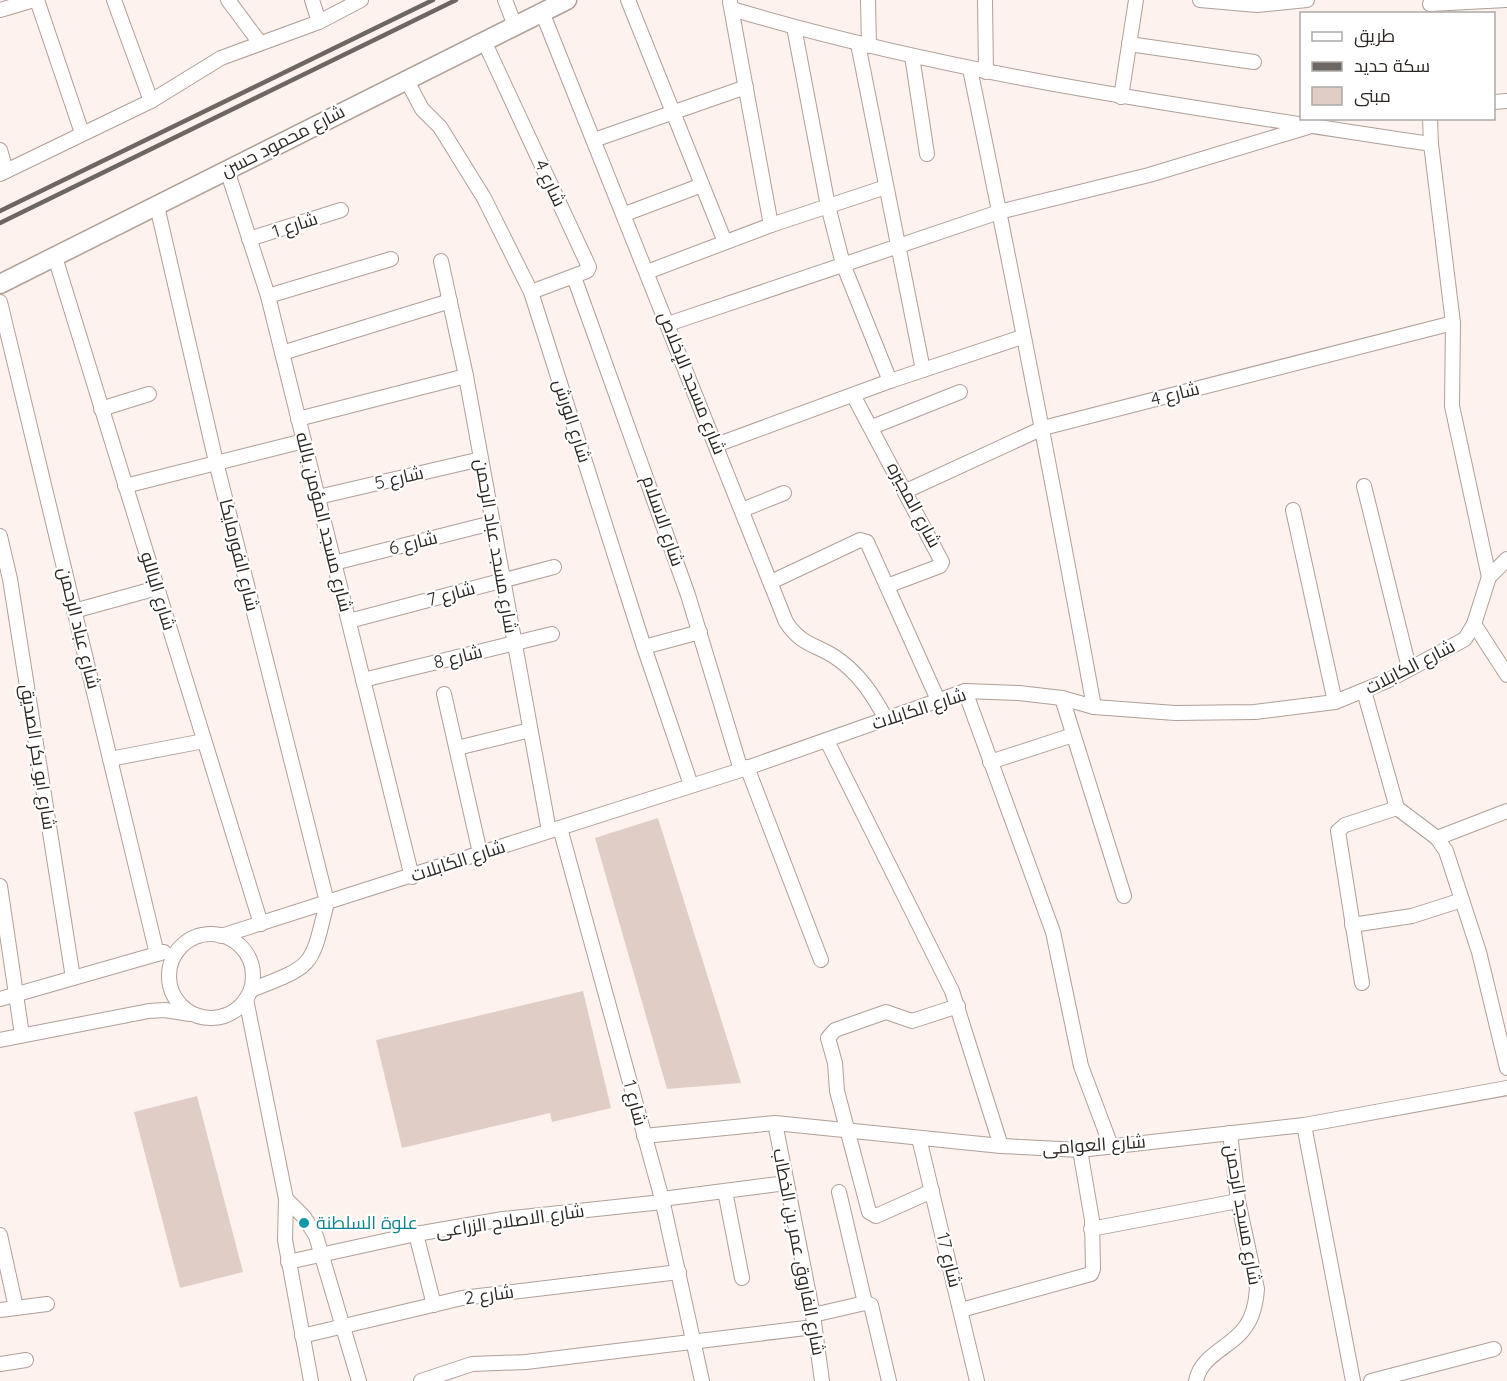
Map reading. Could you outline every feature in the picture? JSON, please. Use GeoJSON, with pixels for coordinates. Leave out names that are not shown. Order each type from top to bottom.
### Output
{"type":"FeatureCollection","features":[{"type":"Feature","properties":{"kind":"street"},"geometry":{"type":"LineString","coordinates":[[0,10],[35,0],[82,132]]}},
{"type":"Feature","properties":{"kind":"street"},"geometry":{"type":"LineString","coordinates":[[114,0],[151,101]]}},
{"type":"Feature","properties":{"kind":"street"},"geometry":{"type":"LineString","coordinates":[[228,0],[260,43]]}},
{"type":"Feature","properties":{"kind":"street"},"geometry":{"type":"LineString","coordinates":[[312,0],[319,22]]}},
{"type":"Feature","properties":{"kind":"street"},"geometry":{"type":"LineString","coordinates":[[0,150],[3,173],[82,132],[151,101],[222,58],[319,22],[361,0]]}},
{"type":"Feature","properties":{"kind":"street"},"geometry":{"type":"LineString","coordinates":[[505,0],[515,26]]}},
{"type":"Feature","properties":{"kind":"street","name":"شارع محمود حسن"},"geometry":{"type":"LineString","coordinates":[[0,284],[567,0]]}},
{"type":"Feature","properties":{"kind":"street"},"geometry":{"type":"LineString","coordinates":[[628,0],[725,242]]}},
{"type":"Feature","properties":{"kind":"street"},"geometry":{"type":"LineString","coordinates":[[868,0],[863,45],[886,187],[923,369]]}},
{"type":"Feature","properties":{"kind":"street"},"geometry":{"type":"LineString","coordinates":[[985,0],[987,72]]}},
{"type":"Feature","properties":{"kind":"street"},"geometry":{"type":"LineString","coordinates":[[1120,97],[1136,0]]}},
{"type":"Feature","properties":{"kind":"street"},"geometry":{"type":"LineString","coordinates":[[1200,0],[1257,5],[1302,1]]}},
{"type":"Feature","properties":{"kind":"street"},"geometry":{"type":"LineString","coordinates":[[1431,6],[1506,0]]}},
{"type":"Feature","properties":{"kind":"street"},"geometry":{"type":"LineString","coordinates":[[771,225],[731,5],[794,27],[970,69],[1120,97],[1431,144]]}},
{"type":"Feature","properties":{"kind":"street","name":"شارع مسجد الإخلاص"},"geometry":{"type":"LineString","coordinates":[[542,12],[625,214],[786,622],[794,635],[805,643],[835,657],[856,674],[874,695],[886,719]]}},
{"type":"Feature","properties":{"kind":"street"},"geometry":{"type":"LineString","coordinates":[[794,27],[828,206],[843,264],[890,381]]}},
{"type":"Feature","properties":{"kind":"street","name":"شارع 4"},"geometry":{"type":"LineString","coordinates":[[484,41],[589,267],[587,271],[574,277]]}},
{"type":"Feature","properties":{"kind":"street"},"geometry":{"type":"LineString","coordinates":[[1129,44],[1254,62]]}},
{"type":"Feature","properties":{"kind":"street"},"geometry":{"type":"LineString","coordinates":[[912,56],[927,154]]}},
{"type":"Feature","properties":{"kind":"street"},"geometry":{"type":"LineString","coordinates":[[970,69],[1022,337],[1043,428],[1094,707]]}},
{"type":"Feature","properties":{"kind":"street","name":"شارع الورش"},"geometry":{"type":"LineString","coordinates":[[406,79],[422,109],[440,127],[484,198],[531,292],[644,647],[691,785]]}},
{"type":"Feature","properties":{"kind":"street"},"geometry":{"type":"LineString","coordinates":[[594,140],[746,87]]}},
{"type":"Feature","properties":{"kind":"street"},"geometry":{"type":"LineString","coordinates":[[1430,120],[1453,323],[1452,406],[1489,577]]}},
{"type":"Feature","properties":{"kind":"street"},"geometry":{"type":"LineString","coordinates":[[668,324],[999,212],[1149,175],[1313,126]]}},
{"type":"Feature","properties":{"kind":"street","name":"شارع مسجد المؤمن بالله"},"geometry":{"type":"LineString","coordinates":[[226,170],[268,296],[412,877]]}},
{"type":"Feature","properties":{"kind":"street"},"geometry":{"type":"LineString","coordinates":[[625,214],[702,185]]}},
{"type":"Feature","properties":{"kind":"street"},"geometry":{"type":"LineString","coordinates":[[647,272],[771,225],[886,187]]}},
{"type":"Feature","properties":{"kind":"street","name":"شارع الفورمايكا"},"geometry":{"type":"LineString","coordinates":[[157,206],[216,462],[327,902]]}},
{"type":"Feature","properties":{"kind":"street","name":"شارع 1"},"geometry":{"type":"LineString","coordinates":[[249,239],[341,210]]}},
{"type":"Feature","properties":{"kind":"street","name":"شارع الباللو"},"geometry":{"type":"LineString","coordinates":[[55,257],[261,924]]}},
{"type":"Feature","properties":{"kind":"street"},"geometry":{"type":"LineString","coordinates":[[268,296],[391,258]]}},
{"type":"Feature","properties":{"kind":"street","name":"شارع مسجد عباد الرحمن"},"geometry":{"type":"LineString","coordinates":[[441,261],[466,376],[530,730],[554,830]]}},
{"type":"Feature","properties":{"kind":"street"},"geometry":{"type":"LineString","coordinates":[[531,292],[574,277]]}},
{"type":"Feature","properties":{"kind":"street","name":"شارع الاسلام"},"geometry":{"type":"LineString","coordinates":[[574,277],[654,494],[744,768],[821,960]]}},
{"type":"Feature","properties":{"kind":"street"},"geometry":{"type":"LineString","coordinates":[[282,353],[450,301]]}},
{"type":"Feature","properties":{"kind":"street","name":"شارع عباد الرحمن"},"geometry":{"type":"LineString","coordinates":[[0,302],[157,954]]}},
{"type":"Feature","properties":{"kind":"street","name":"شارع 4"},"geometry":{"type":"LineString","coordinates":[[906,491],[1043,428],[1453,323]]}},
{"type":"Feature","properties":{"kind":"street"},"geometry":{"type":"LineString","coordinates":[[716,445],[923,369],[1022,337]]}},
{"type":"Feature","properties":{"kind":"street"},"geometry":{"type":"LineString","coordinates":[[298,419],[466,376]]}},
{"type":"Feature","properties":{"kind":"street"},"geometry":{"type":"LineString","coordinates":[[872,427],[960,392]]}},
{"type":"Feature","properties":{"kind":"street"},"geometry":{"type":"LineString","coordinates":[[102,409],[149,394]]}},
{"type":"Feature","properties":{"kind":"street","name":"شارع المجيره"},"geometry":{"type":"LineString","coordinates":[[853,395],[906,491],[942,564],[886,586]]}},
{"type":"Feature","properties":{"kind":"street"},"geometry":{"type":"LineString","coordinates":[[125,486],[304,441]]}},
{"type":"Feature","properties":{"kind":"street","name":"شارع 5"},"geometry":{"type":"LineString","coordinates":[[318,497],[481,459]]}},
{"type":"Feature","properties":{"kind":"street"},"geometry":{"type":"LineString","coordinates":[[1364,486],[1409,668]]}},
{"type":"Feature","properties":{"kind":"street"},"geometry":{"type":"LineString","coordinates":[[742,510],[784,493]]}},
{"type":"Feature","properties":{"kind":"street"},"geometry":{"type":"LineString","coordinates":[[1293,510],[1335,702]]}},
{"type":"Feature","properties":{"kind":"street","name":"شارع 6"},"geometry":{"type":"LineString","coordinates":[[334,563],[492,523]]}},
{"type":"Feature","properties":{"kind":"street","name":"شارع ابو بكر الصديق"},"geometry":{"type":"LineString","coordinates":[[0,536],[10,579],[73,978]]}},
{"type":"Feature","properties":{"kind":"street"},"geometry":{"type":"LineString","coordinates":[[771,582],[860,540],[867,542],[938,700]]}},
{"type":"Feature","properties":{"kind":"street","name":"شارع الكابلات"},"geometry":{"type":"LineString","coordinates":[[221,936],[412,877],[827,741],[965,691],[1019,693],[1062,698],[1094,707],[1215,714],[1265,711],[1335,702],[1364,691],[1465,639],[1474,624],[1489,577],[1507,559]]}},
{"type":"Feature","properties":{"kind":"street","name":"شارع 7"},"geometry":{"type":"LineString","coordinates":[[349,621],[554,567]]}},
{"type":"Feature","properties":{"kind":"street"},"geometry":{"type":"LineString","coordinates":[[74,611],[157,588]]}},
{"type":"Feature","properties":{"kind":"street"},"geometry":{"type":"LineString","coordinates":[[1474,624],[1507,675]]}},
{"type":"Feature","properties":{"kind":"street"},"geometry":{"type":"LineString","coordinates":[[644,647],[700,632]]}},
{"type":"Feature","properties":{"kind":"street","name":"شارع 8"},"geometry":{"type":"LineString","coordinates":[[363,680],[552,634]]}},
{"type":"Feature","properties":{"kind":"street"},"geometry":{"type":"LineString","coordinates":[[965,691],[1053,932],[1081,1066],[1111,1146]]}},
{"type":"Feature","properties":{"kind":"street"},"geometry":{"type":"LineString","coordinates":[[1364,691],[1396,808],[1437,838],[1446,851],[1502,1024],[1507,1068]]}},
{"type":"Feature","properties":{"kind":"street"},"geometry":{"type":"LineString","coordinates":[[444,694],[480,853]]}},
{"type":"Feature","properties":{"kind":"street"},"geometry":{"type":"LineString","coordinates":[[1062,698],[1124,896]]}},
{"type":"Feature","properties":{"kind":"street"},"geometry":{"type":"LineString","coordinates":[[458,748],[530,730]]}},
{"type":"Feature","properties":{"kind":"street"},"geometry":{"type":"LineString","coordinates":[[990,762],[1073,735]]}},
{"type":"Feature","properties":{"kind":"street"},"geometry":{"type":"LineString","coordinates":[[110,759],[204,741]]}},
{"type":"Feature","properties":{"kind":"street"},"geometry":{"type":"LineString","coordinates":[[827,741],[958,1006],[1001,1146]]}},
{"type":"Feature","properties":{"kind":"street"},"geometry":{"type":"LineString","coordinates":[[1362,983],[1338,831],[1345,825],[1396,808]]}},
{"type":"Feature","properties":{"kind":"street"},"geometry":{"type":"LineString","coordinates":[[1437,838],[1507,811]]}},
{"type":"Feature","properties":{"kind":"street","name":"شارع 1"},"geometry":{"type":"LineString","coordinates":[[554,830],[662,1200],[702,1381]]}},
{"type":"Feature","properties":{"kind":"street"},"geometry":{"type":"LineString","coordinates":[[0,886],[22,1035]]}},
{"type":"Feature","properties":{"kind":"street"},"geometry":{"type":"LineString","coordinates":[[1352,925],[1412,916],[1462,900]]}},
{"type":"Feature","properties":{"kind":"street"},"geometry":{"type":"LineString","coordinates":[[0,1040],[149,1011],[165,1010],[204,1018],[223,1017],[232,1012],[248,994],[294,973],[307,963],[315,953],[327,902]]}},
{"type":"Feature","properties":{"kind":"street"},"geometry":{"type":"LineString","coordinates":[[0,999],[181,947],[195,938],[221,936],[238,945],[245,952],[252,970],[248,994],[286,1199],[285,1240],[288,1262],[311,1381]]}},
{"type":"Feature","properties":{"kind":"street"},"geometry":{"type":"LineString","coordinates":[[181,947],[170,964],[170,985],[178,1003],[194,1015]]}},
{"type":"Feature","properties":{"kind":"street"},"geometry":{"type":"LineString","coordinates":[[932,1191],[879,1215],[869,1212],[837,1091],[835,1063],[828,1038],[830,1032],[886,1012],[912,1021],[958,1006]]}},
{"type":"Feature","properties":{"kind":"street","name":"شارع العوامى"},"geometry":{"type":"LineString","coordinates":[[644,1136],[775,1124],[1056,1151],[1080,1150],[1304,1125],[1507,1088]]}},
{"type":"Feature","properties":{"kind":"street","name":"شارع الفاروق عمر بن الخطاب"},"geometry":{"type":"LineString","coordinates":[[775,1124],[814,1321],[822,1381]]}},
{"type":"Feature","properties":{"kind":"street"},"geometry":{"type":"LineString","coordinates":[[1304,1125],[1353,1381]]}},
{"type":"Feature","properties":{"kind":"street","name":"شارع مسجد الرحمن"},"geometry":{"type":"LineString","coordinates":[[1196,1381],[1207,1360],[1245,1328],[1256,1302],[1257,1289],[1238,1201],[1230,1133]]}},
{"type":"Feature","properties":{"kind":"street","name":"شارع 17"},"geometry":{"type":"LineString","coordinates":[[919,1138],[978,1381]]}},
{"type":"Feature","properties":{"kind":"street"},"geometry":{"type":"LineString","coordinates":[[961,1310],[1091,1274],[1093,1269],[1091,1229],[1080,1150]]}},
{"type":"Feature","properties":{"kind":"street","name":"شارع الاصلاح الزراعى"},"geometry":{"type":"LineString","coordinates":[[288,1262],[416,1234],[534,1215],[786,1183]]}},
{"type":"Feature","properties":{"kind":"street"},"geometry":{"type":"LineString","coordinates":[[725,1191],[742,1278]]}},
{"type":"Feature","properties":{"kind":"street"},"geometry":{"type":"LineString","coordinates":[[839,1192],[865,1303],[874,1308],[889,1381]]}},
{"type":"Feature","properties":{"kind":"street"},"geometry":{"type":"LineString","coordinates":[[286,1199],[304,1217],[323,1255],[359,1381]]}},
{"type":"Feature","properties":{"kind":"street"},"geometry":{"type":"LineString","coordinates":[[1091,1229],[1238,1201]]}},
{"type":"Feature","properties":{"kind":"street"},"geometry":{"type":"LineString","coordinates":[[416,1234],[434,1305]]}},
{"type":"Feature","properties":{"kind":"street"},"geometry":{"type":"LineString","coordinates":[[0,1235],[2,1253],[16,1308]]}},
{"type":"Feature","properties":{"kind":"street","name":"شارع 2"},"geometry":{"type":"LineString","coordinates":[[302,1336],[490,1293],[679,1272]]}},
{"type":"Feature","properties":{"kind":"street"},"geometry":{"type":"LineString","coordinates":[[421,1381],[472,1364],[526,1362],[693,1342],[814,1321],[865,1303]]}},
{"type":"Feature","properties":{"kind":"street"},"geometry":{"type":"LineString","coordinates":[[0,1310],[47,1304]]}},
{"type":"Feature","properties":{"kind":"street"},"geometry":{"type":"LineString","coordinates":[[1371,1381],[1494,1349]]}},
{"type":"Feature","properties":{"kind":"street"},"geometry":{"type":"LineString","coordinates":[[0,1364],[26,1360]]}},
{"type":"Feature","properties":{"kind":"building"},"geometry":{"type":"Polygon","coordinates":[[[658,818],[741,1083],[667,1089],[595,838],[658,818]]]}},
{"type":"Feature","properties":{"kind":"building"},"geometry":{"type":"Polygon","coordinates":[[[583,991],[611,1108],[552,1122],[550,1113],[402,1148],[376,1040],[583,991]]]}},
{"type":"Feature","properties":{"kind":"building"},"geometry":{"type":"Polygon","coordinates":[[[197,1096],[243,1272],[180,1288],[134,1112],[197,1096]]]}},
{"type":"Feature","properties":{"kind":"railway"},"geometry":{"type":"LineString","coordinates":[[0,211],[433,0]]}},
{"type":"Feature","properties":{"kind":"railway"},"geometry":{"type":"LineString","coordinates":[[0,223],[456,0]]}},
{"type":"Feature","properties":{"kind":"place","name":"علوة السلطنة"},"geometry":{"type":"Point","coordinates":[304,1223]}}]}
